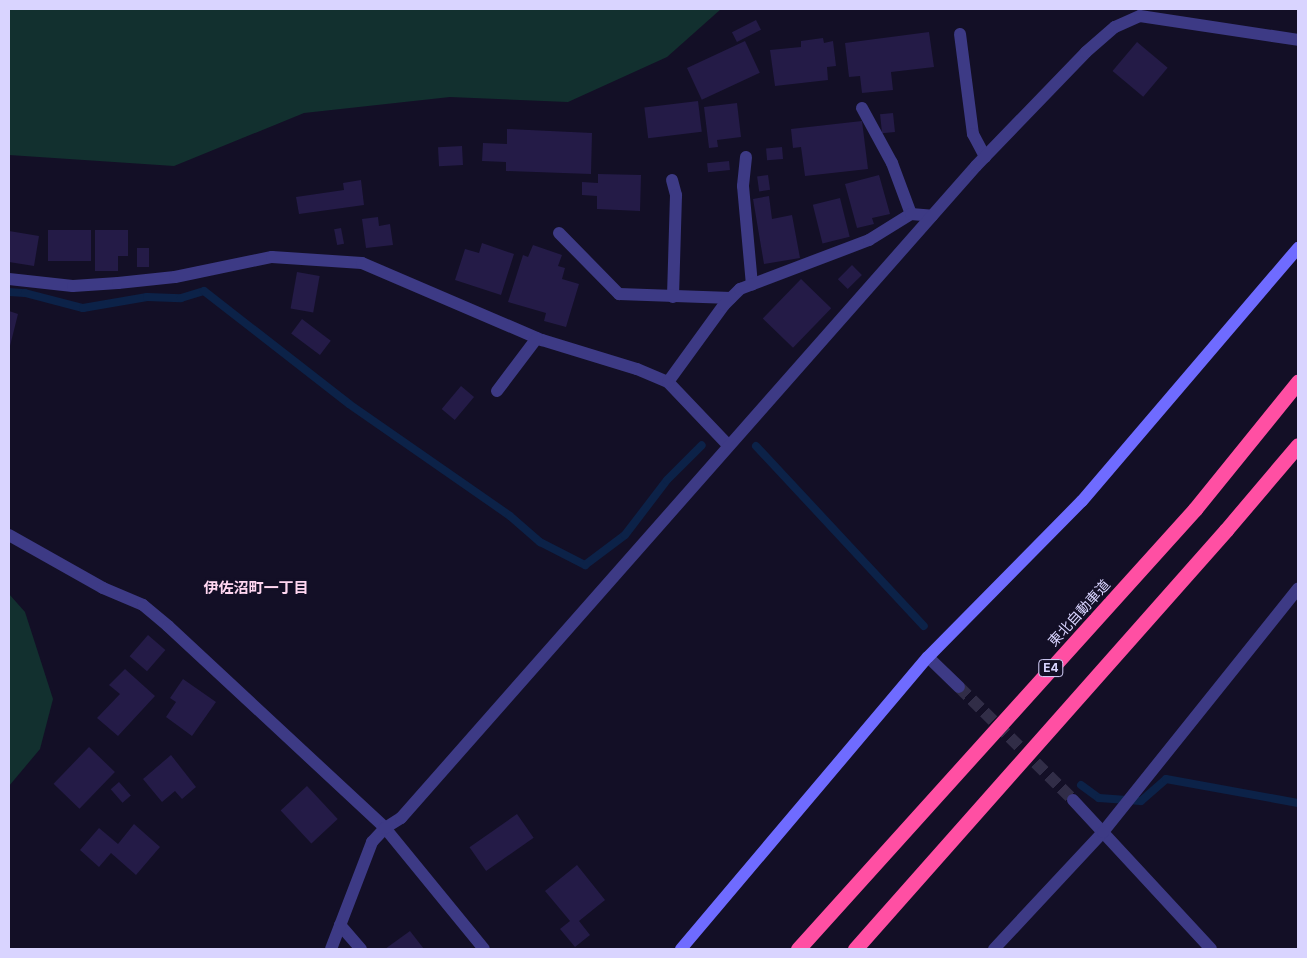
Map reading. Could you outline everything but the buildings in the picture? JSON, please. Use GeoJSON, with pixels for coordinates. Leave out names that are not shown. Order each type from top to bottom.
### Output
{"type":"FeatureCollection","features":[{"type":"Feature","properties":{"kind":"highway","name":"東北自動車道"},"geometry":{"type":"LineString","coordinates":[[798,949],[1195,509],[1298,382]]}},
{"type":"Feature","properties":{"kind":"highway"},"geometry":{"type":"LineString","coordinates":[[855,949],[1298,445]]}},
{"type":"Feature","properties":{"kind":"street"},"geometry":{"type":"LineString","coordinates":[[331,949],[372,842],[385,828],[400,818],[985,156],[1086,52],[1130,14],[1161,17],[1298,40]]}},
{"type":"Feature","properties":{"kind":"street"},"geometry":{"type":"LineString","coordinates":[[960,34],[973,134],[985,156]]}},
{"type":"Feature","properties":{"kind":"street"},"geometry":{"type":"LineString","coordinates":[[862,108],[892,163],[910,214]]}},
{"type":"Feature","properties":{"kind":"street"},"geometry":{"type":"LineString","coordinates":[[746,157],[743,186],[752,285]]}},
{"type":"Feature","properties":{"kind":"street"},"geometry":{"type":"LineString","coordinates":[[672,180],[676,195],[673,297]]}},
{"type":"Feature","properties":{"kind":"street"},"geometry":{"type":"LineString","coordinates":[[668,382],[731,298],[740,289],[869,240],[910,214],[932,216]]}},
{"type":"Feature","properties":{"kind":"street"},"geometry":{"type":"LineString","coordinates":[[559,233],[619,294],[731,298]]}},
{"type":"Feature","properties":{"kind":"street"},"geometry":{"type":"LineString","coordinates":[[681,949],[928,657],[1082,501],[1298,248]]}},
{"type":"Feature","properties":{"kind":"street"},"geometry":{"type":"LineString","coordinates":[[9,279],[73,286],[118,283],[175,277],[239,261],[272,257],[362,263],[537,338],[637,369],[668,382],[728,445]]}},
{"type":"Feature","properties":{"kind":"street"},"geometry":{"type":"LineString","coordinates":[[497,391],[537,338]]}},
{"type":"Feature","properties":{"kind":"street"},"geometry":{"type":"LineString","coordinates":[[9,535],[103,588],[143,605],[385,828],[484,949]]}},
{"type":"Feature","properties":{"kind":"street"},"geometry":{"type":"LineString","coordinates":[[994,949],[1103,832],[1298,589]]}},
{"type":"Feature","properties":{"kind":"street"},"geometry":{"type":"LineString","coordinates":[[928,657],[959,687]]}},
{"type":"Feature","properties":{"kind":"street"},"geometry":{"type":"LineString","coordinates":[[1073,800],[1211,949]]}},
{"type":"Feature","properties":{"kind":"street"},"geometry":{"type":"LineString","coordinates":[[340,925],[361,949]]}},
{"type":"Feature","properties":{"kind":"green space"},"geometry":{"type":"Polygon","coordinates":[[[9,9],[721,9],[667,57],[568,102],[450,97],[304,113],[174,166],[9,155],[9,9]]]}},
{"type":"Feature","properties":{"kind":"green space"},"geometry":{"type":"Polygon","coordinates":[[[9,594],[25,612],[53,699],[40,749],[9,786],[9,594]]]}},
{"type":"Feature","properties":{"kind":"waterway"},"geometry":{"type":"LineString","coordinates":[[9,292],[25,293],[83,308],[147,297],[181,298],[204,291],[349,404],[510,516],[540,542],[585,565],[625,535],[667,480],[702,445]]}},
{"type":"Feature","properties":{"kind":"waterway"},"geometry":{"type":"LineString","coordinates":[[756,446],[924,626]]}},
{"type":"Feature","properties":{"kind":"waterway"},"geometry":{"type":"LineString","coordinates":[[1081,785],[1099,798],[1141,801],[1166,779],[1298,803]]}},
{"type":"Feature","properties":{"kind":"tunnel"},"geometry":{"type":"LineString","coordinates":[[959,687],[1073,800]]}},
{"type":"Feature","properties":{"kind":"district","name":"伊佐沼町一丁目"},"geometry":{"type":"Point","coordinates":[256,588]}}]}
